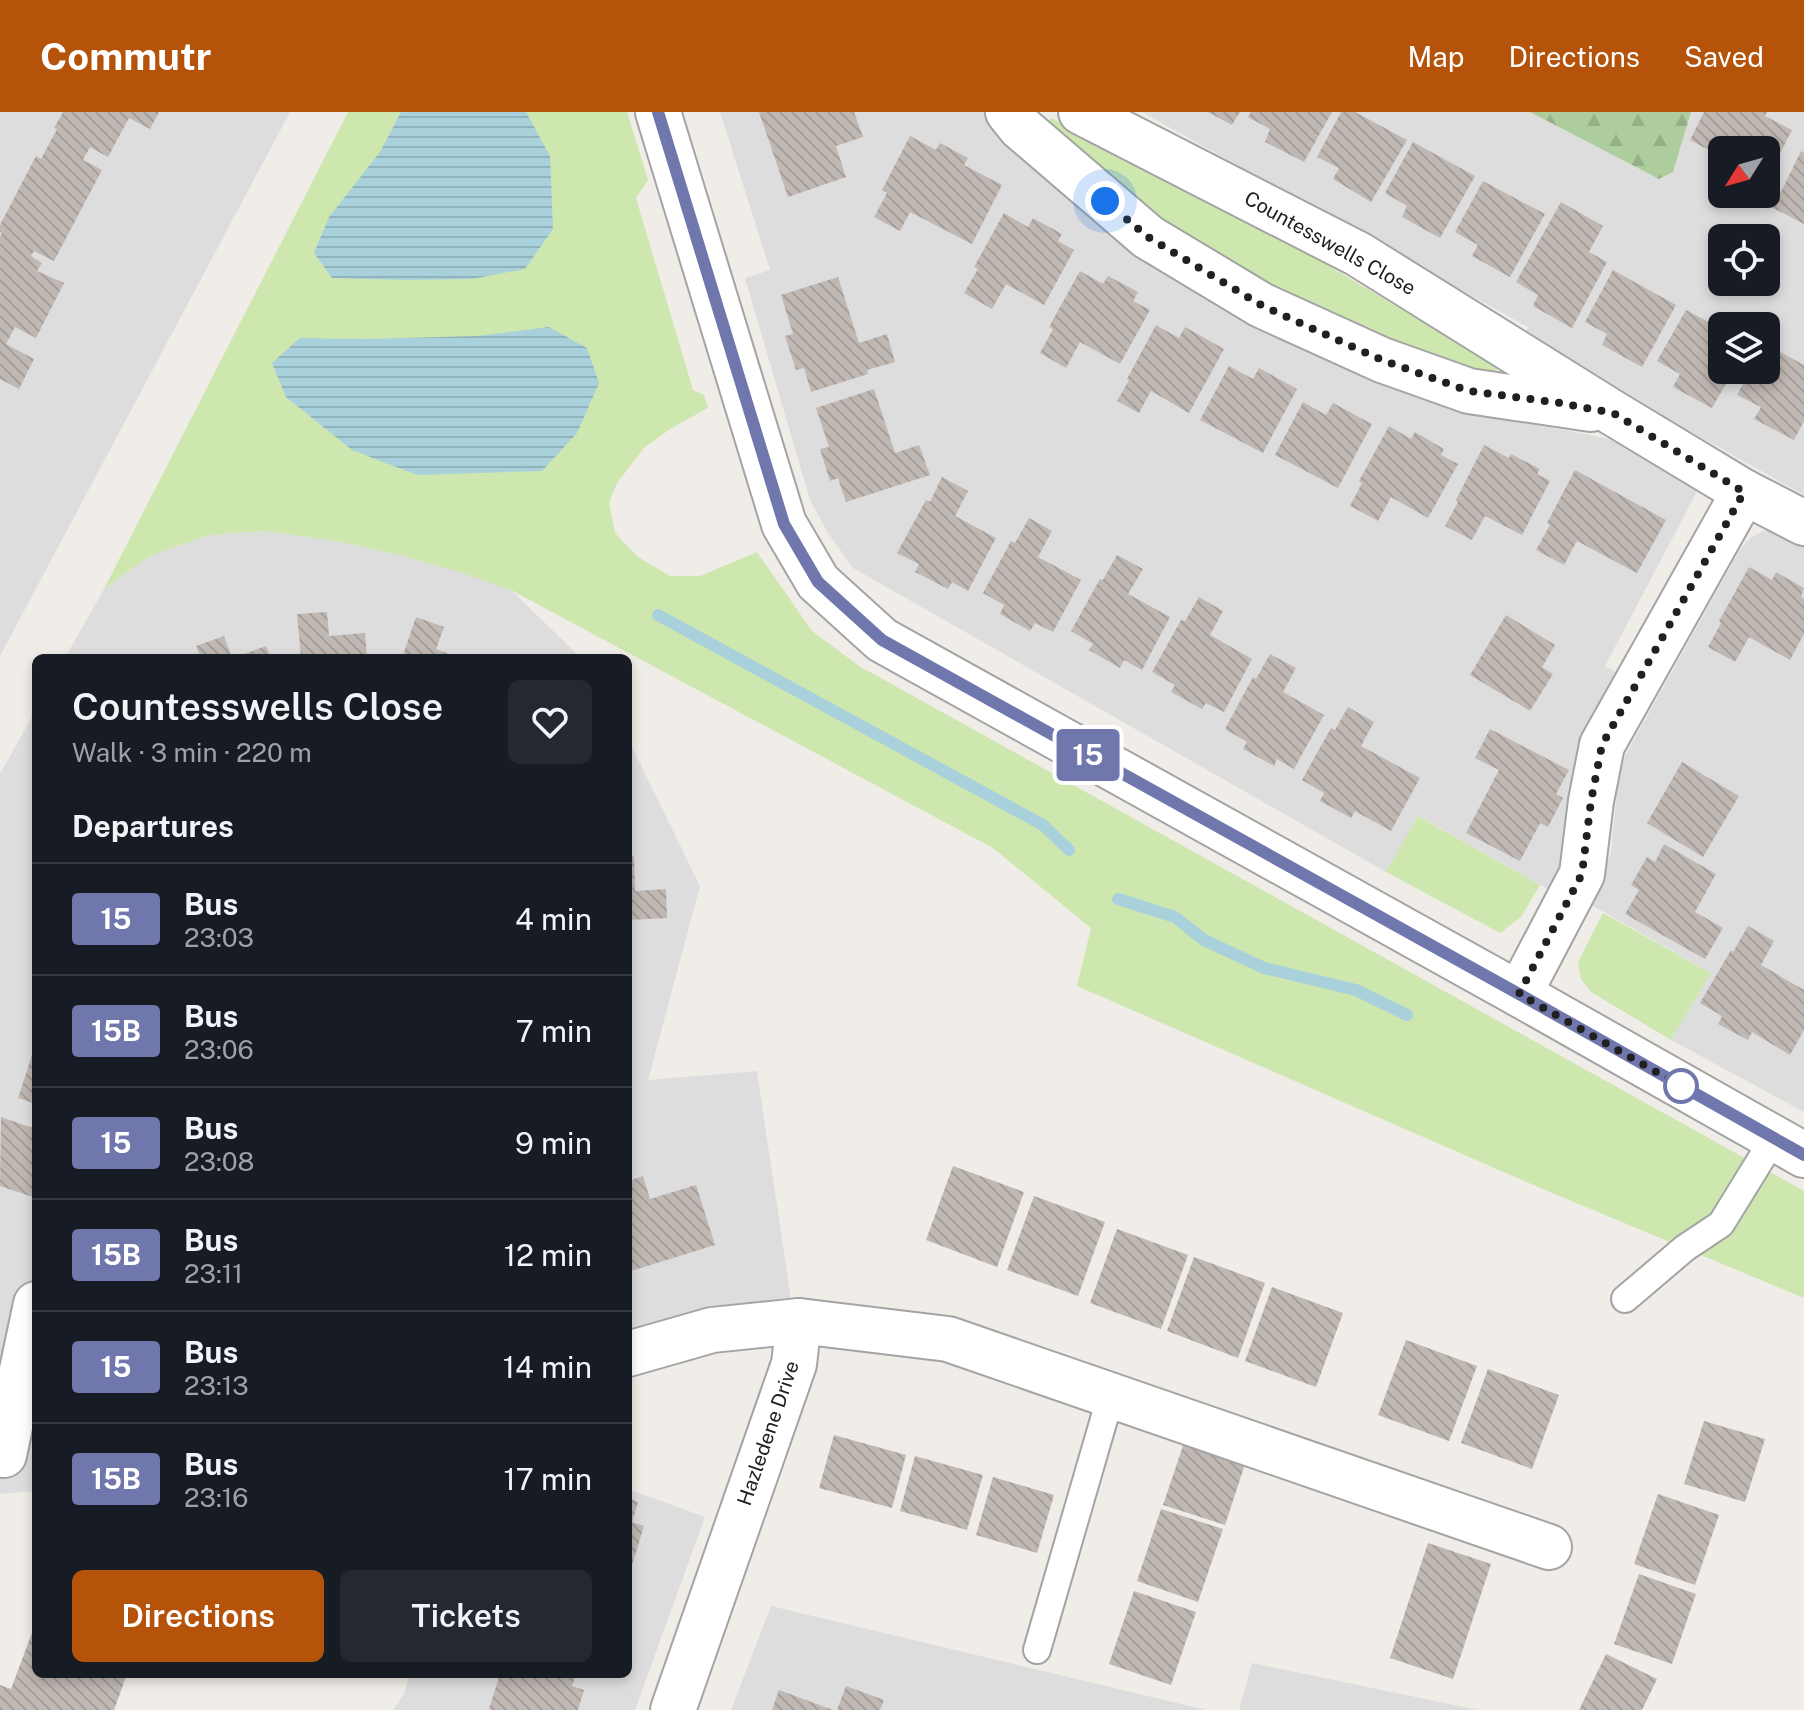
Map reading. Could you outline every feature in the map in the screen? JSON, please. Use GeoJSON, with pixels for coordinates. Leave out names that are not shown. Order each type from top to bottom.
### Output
{"type":"FeatureCollection","features":[{"type":"Feature","properties":{"kind":"street"},"geometry":{"type":"LineString","coordinates":[[658,112],[784,524],[818,582],[882,640],[1789,1147]]}},
{"type":"Feature","properties":{"kind":"street","name":"Countesswells Close"},"geometry":{"type":"LineString","coordinates":[[1008,112],[1020,127],[1148,237],[1261,305],[1382,360],[1469,391],[1613,413]]}},
{"type":"Feature","properties":{"kind":"street","name":"Countesswells Close"},"geometry":{"type":"LineString","coordinates":[[1081,112],[1358,254],[1613,413],[1744,492],[1804,523]]}},
{"type":"Feature","properties":{"kind":"street"},"geometry":{"type":"LineString","coordinates":[[1519,994],[1582,874],[1602,745],[1744,492]]}},
{"type":"Feature","properties":{"kind":"street"},"geometry":{"type":"LineString","coordinates":[[632,1353],[712,1330],[799,1321],[948,1339],[1549,1547]]}},
{"type":"Feature","properties":{"kind":"street","name":"Hazledene Drive"},"geometry":{"type":"LineString","coordinates":[[673,1710],[794,1364],[799,1321]]}},
{"type":"Feature","properties":{"kind":"street"},"geometry":{"type":"LineString","coordinates":[[4,1455],[32,1323]]}},
{"type":"Feature","properties":{"kind":"lane"},"geometry":{"type":"LineString","coordinates":[[1625,1299],[1685,1248],[1721,1224],[1789,1147]]}},
{"type":"Feature","properties":{"kind":"lane"},"geometry":{"type":"LineString","coordinates":[[1037,1650],[1111,1395]]}},
{"type":"Feature","properties":{"kind":"shaded area"},"geometry":{"type":"Polygon","coordinates":[[[0,112],[290,112],[0,656],[0,112]]]}},
{"type":"Feature","properties":{"kind":"shaded area"},"geometry":{"type":"Polygon","coordinates":[[[720,112],[985,112],[1009,141],[1251,320],[1312,353],[1404,391],[1452,406],[1497,418],[1622,442],[1701,484],[1605,666],[1623,677],[1567,858],[1551,891],[1419,816],[1386,872],[853,568],[828,533],[810,500],[745,278],[770,270],[720,112]]]}},
{"type":"Feature","properties":{"kind":"shaded area"},"geometry":{"type":"Polygon","coordinates":[[[1142,112],[1530,112],[1659,179],[1673,172],[1691,112],[1804,112],[1804,495],[1523,338],[1528,327],[1142,112]]]}},
{"type":"Feature","properties":{"kind":"shaded area"},"geometry":{"type":"Polygon","coordinates":[[[1766,530],[1782,531],[1804,539],[1804,1112],[1671,1040],[1711,973],[1590,904],[1611,853],[1618,782],[1625,756],[1739,551],[1751,537],[1766,530]]]}},
{"type":"Feature","properties":{"kind":"shaded area"},"geometry":{"type":"Polygon","coordinates":[[[261,531],[331,540],[456,571],[511,590],[577,654],[67,654],[104,589],[150,556],[209,535],[261,531]]]}},
{"type":"Feature","properties":{"kind":"shaded area"},"geometry":{"type":"Polygon","coordinates":[[[32,717],[32,1491],[0,1494],[0,774],[32,717]]]}},
{"type":"Feature","properties":{"kind":"shaded area"},"geometry":{"type":"Polygon","coordinates":[[[632,747],[700,886],[648,1080],[757,1071],[791,1300],[632,1333],[632,747]]]}},
{"type":"Feature","properties":{"kind":"shaded area"},"geometry":{"type":"Polygon","coordinates":[[[632,1490],[705,1517],[635,1710],[393,1710],[404,1694],[409,1678],[632,1678],[632,1490]]]}},
{"type":"Feature","properties":{"kind":"shaded area"},"geometry":{"type":"Polygon","coordinates":[[[771,1606],[1206,1710],[731,1710],[771,1606]]]}},
{"type":"Feature","properties":{"kind":"shaded area"},"geometry":{"type":"Polygon","coordinates":[[[1252,1663],[1478,1710],[1239,1710],[1252,1663]]]}},
{"type":"Feature","properties":{"kind":"green space"},"geometry":{"type":"Polygon","coordinates":[[[348,112],[627,112],[648,180],[636,198],[693,390],[704,395],[708,408],[644,448],[617,483],[609,503],[615,533],[638,557],[670,576],[700,576],[757,552],[812,631],[859,666],[1804,1191],[1804,1298],[1531,1184],[1077,986],[1091,928],[993,848],[511,590],[400,555],[331,540],[261,531],[209,535],[150,556],[104,589],[348,112]]]}},
{"type":"Feature","properties":{"kind":"green space"},"geometry":{"type":"Polygon","coordinates":[[[1530,112],[1691,112],[1673,172],[1659,179],[1530,112]]]}},
{"type":"Feature","properties":{"kind":"green space"},"geometry":{"type":"Polygon","coordinates":[[[1052,118],[1282,238],[1498,367],[1493,375],[1468,371],[1381,341],[1261,286],[1157,218],[1045,123],[1052,118]]]}},
{"type":"Feature","properties":{"kind":"green space"},"geometry":{"type":"Polygon","coordinates":[[[1418,816],[1540,885],[1521,917],[1500,933],[1386,872],[1418,816]]]}},
{"type":"Feature","properties":{"kind":"green space"},"geometry":{"type":"Polygon","coordinates":[[[1603,913],[1711,973],[1671,1040],[1591,992],[1581,979],[1578,962],[1603,913]]]}},
{"type":"Feature","properties":{"kind":"water"},"geometry":{"type":"Polygon","coordinates":[[[401,112],[526,112],[550,156],[553,229],[525,269],[472,279],[332,278],[314,253],[329,217],[380,152],[401,112]]]}},
{"type":"Feature","properties":{"kind":"water"},"geometry":{"type":"Polygon","coordinates":[[[549,327],[587,348],[599,383],[577,433],[542,471],[417,475],[352,450],[286,397],[272,363],[300,338],[477,336],[549,327]]]}},
{"type":"Feature","properties":{"kind":"building"},"geometry":{"type":"Polygon","coordinates":[[[63,112],[159,112],[150,129],[129,118],[108,157],[90,147],[83,160],[102,170],[54,261],[34,251],[31,256],[42,263],[37,271],[64,283],[36,338],[15,327],[6,344],[34,359],[19,389],[0,379],[0,225],[36,156],[41,159],[63,112]]]}},
{"type":"Feature","properties":{"kind":"building"},"geometry":{"type":"Polygon","coordinates":[[[759,112],[854,112],[863,137],[836,146],[846,177],[788,197],[759,112]]]}},
{"type":"Feature","properties":{"kind":"building"},"geometry":{"type":"Polygon","coordinates":[[[1208,112],[1240,112],[1232,125],[1208,112]]]}},
{"type":"Feature","properties":{"kind":"building"},"geometry":{"type":"Polygon","coordinates":[[[1251,112],[1332,112],[1304,162],[1265,142],[1270,129],[1248,117],[1251,112]]]}},
{"type":"Feature","properties":{"kind":"building"},"geometry":{"type":"Polygon","coordinates":[[[1341,112],[1355,112],[1407,140],[1371,202],[1333,179],[1339,168],[1317,157],[1341,112]]]}},
{"type":"Feature","properties":{"kind":"building"},"geometry":{"type":"Polygon","coordinates":[[[1704,112],[1767,112],[1765,116],[1792,130],[1780,154],[1780,136],[1708,136],[1708,150],[1690,140],[1704,112]]]}},
{"type":"Feature","properties":{"kind":"building"},"geometry":{"type":"Polygon","coordinates":[[[910,136],[936,150],[940,143],[968,158],[964,165],[1002,185],[972,244],[910,212],[900,231],[874,217],[887,193],[882,190],[910,136]]]}},
{"type":"Feature","properties":{"kind":"building"},"geometry":{"type":"Polygon","coordinates":[[[1413,142],[1475,176],[1440,238],[1402,217],[1407,206],[1385,193],[1413,142]]]}},
{"type":"Feature","properties":{"kind":"building"},"geometry":{"type":"Polygon","coordinates":[[[1801,151],[1804,153],[1804,224],[1773,208],[1780,208],[1780,194],[1801,151]]]}},
{"type":"Feature","properties":{"kind":"building"},"geometry":{"type":"Polygon","coordinates":[[[1483,181],[1545,214],[1510,277],[1472,256],[1478,245],[1455,232],[1483,181]]]}},
{"type":"Feature","properties":{"kind":"building"},"geometry":{"type":"Polygon","coordinates":[[[1561,202],[1603,226],[1589,252],[1607,262],[1572,328],[1533,306],[1538,295],[1516,282],[1561,202]]]}},
{"type":"Feature","properties":{"kind":"building"},"geometry":{"type":"Polygon","coordinates":[[[1004,213],[1028,227],[1033,218],[1062,234],[1058,241],[1074,250],[1044,305],[1006,284],[992,309],[964,293],[978,269],[974,267],[1004,213]]]}},
{"type":"Feature","properties":{"kind":"building"},"geometry":{"type":"Polygon","coordinates":[[[1613,270],[1676,305],[1642,367],[1602,345],[1607,334],[1585,322],[1613,270]]]}},
{"type":"Feature","properties":{"kind":"building"},"geometry":{"type":"Polygon","coordinates":[[[1080,271],[1103,284],[1108,276],[1138,292],[1133,301],[1150,310],[1120,364],[1080,342],[1066,368],[1040,353],[1053,329],[1049,327],[1080,271]]]}},
{"type":"Feature","properties":{"kind":"building"},"geometry":{"type":"Polygon","coordinates":[[[838,277],[859,343],[887,334],[895,362],[811,392],[804,368],[796,370],[785,336],[793,334],[781,295],[838,277]]]}},
{"type":"Feature","properties":{"kind":"building"},"geometry":{"type":"Polygon","coordinates":[[[1686,310],[1708,322],[1708,384],[1726,384],[1712,408],[1673,387],[1680,374],[1657,361],[1686,310]]]}},
{"type":"Feature","properties":{"kind":"building"},"geometry":{"type":"Polygon","coordinates":[[[1156,325],[1179,338],[1185,327],[1224,349],[1189,413],[1151,391],[1139,413],[1117,401],[1156,325]]]}},
{"type":"Feature","properties":{"kind":"building"},"geometry":{"type":"Polygon","coordinates":[[[1780,352],[1804,365],[1804,421],[1794,440],[1754,419],[1761,407],[1737,395],[1743,384],[1780,384],[1780,352]]]}},
{"type":"Feature","properties":{"kind":"building"},"geometry":{"type":"Polygon","coordinates":[[[1229,366],[1253,379],[1259,368],[1297,389],[1263,453],[1200,420],[1229,366]]]}},
{"type":"Feature","properties":{"kind":"building"},"geometry":{"type":"Polygon","coordinates":[[[874,389],[895,453],[919,445],[930,475],[846,502],[838,478],[830,481],[820,449],[829,447],[816,408],[874,389]]]}},
{"type":"Feature","properties":{"kind":"building"},"geometry":{"type":"Polygon","coordinates":[[[1303,402],[1326,415],[1333,403],[1372,424],[1338,488],[1275,455],[1303,402]]]}},
{"type":"Feature","properties":{"kind":"building"},"geometry":{"type":"Polygon","coordinates":[[[1389,426],[1411,439],[1415,432],[1444,449],[1441,455],[1458,464],[1428,518],[1391,497],[1378,521],[1350,506],[1362,483],[1359,481],[1389,426]]]}},
{"type":"Feature","properties":{"kind":"building"},"geometry":{"type":"Polygon","coordinates":[[[1484,445],[1540,469],[1537,474],[1550,481],[1522,535],[1485,516],[1472,540],[1445,526],[1484,445]]]}},
{"type":"Feature","properties":{"kind":"building"},"geometry":{"type":"Polygon","coordinates":[[[1575,470],[1666,520],[1637,573],[1577,541],[1564,565],[1536,550],[1575,470]]]}},
{"type":"Feature","properties":{"kind":"building"},"geometry":{"type":"Polygon","coordinates":[[[942,477],[968,491],[955,516],[996,538],[968,591],[952,582],[948,589],[915,572],[919,564],[897,553],[926,500],[930,502],[942,477]]]}},
{"type":"Feature","properties":{"kind":"building"},"geometry":{"type":"Polygon","coordinates":[[[1029,518],[1052,531],[1038,557],[1081,580],[1053,632],[1035,623],[1030,631],[1000,614],[1004,605],[983,593],[1011,541],[1015,543],[1029,518]]]}},
{"type":"Feature","properties":{"kind":"building"},"geometry":{"type":"Polygon","coordinates":[[[1117,555],[1143,569],[1128,594],[1170,617],[1142,670],[1124,660],[1120,668],[1089,650],[1093,644],[1071,631],[1117,555]]]}},
{"type":"Feature","properties":{"kind":"building"},"geometry":{"type":"Polygon","coordinates":[[[1749,567],[1772,580],[1776,572],[1804,588],[1801,597],[1804,599],[1804,634],[1790,660],[1749,637],[1735,662],[1708,647],[1749,567]]]}},
{"type":"Feature","properties":{"kind":"building"},"geometry":{"type":"Polygon","coordinates":[[[1199,597],[1223,611],[1210,635],[1252,659],[1224,712],[1206,703],[1202,709],[1171,692],[1175,685],[1152,672],[1181,620],[1185,621],[1199,597]]]}},
{"type":"Feature","properties":{"kind":"building"},"geometry":{"type":"Polygon","coordinates":[[[327,612],[329,636],[365,633],[367,654],[301,654],[297,614],[327,612]]]}},
{"type":"Feature","properties":{"kind":"building"},"geometry":{"type":"Polygon","coordinates":[[[1506,615],[1555,645],[1542,667],[1553,674],[1530,711],[1470,675],[1506,615]]]}},
{"type":"Feature","properties":{"kind":"building"},"geometry":{"type":"Polygon","coordinates":[[[416,617],[444,627],[436,649],[449,654],[403,654],[416,617]]]}},
{"type":"Feature","properties":{"kind":"building"},"geometry":{"type":"Polygon","coordinates":[[[224,636],[231,654],[199,654],[196,646],[224,636]]]}},
{"type":"Feature","properties":{"kind":"building"},"geometry":{"type":"Polygon","coordinates":[[[266,646],[269,654],[244,654],[266,646]]]}},
{"type":"Feature","properties":{"kind":"building"},"geometry":{"type":"Polygon","coordinates":[[[1270,654],[1296,668],[1283,692],[1324,715],[1294,769],[1277,759],[1274,766],[1243,749],[1247,742],[1225,729],[1253,677],[1256,679],[1270,654]]]}},
{"type":"Feature","properties":{"kind":"building"},"geometry":{"type":"Polygon","coordinates":[[[1348,707],[1374,722],[1361,746],[1420,778],[1391,831],[1355,811],[1351,818],[1320,801],[1324,793],[1302,780],[1331,728],[1335,730],[1348,707]]]}},
{"type":"Feature","properties":{"kind":"building"},"geometry":{"type":"Polygon","coordinates":[[[1490,729],[1569,770],[1556,794],[1563,798],[1548,827],[1540,823],[1520,861],[1466,833],[1499,770],[1475,758],[1490,729]]]}},
{"type":"Feature","properties":{"kind":"building"},"geometry":{"type":"Polygon","coordinates":[[[1682,762],[1739,796],[1703,857],[1647,823],[1682,762]]]}},
{"type":"Feature","properties":{"kind":"building"},"geometry":{"type":"Polygon","coordinates":[[[1664,844],[1716,874],[1695,912],[1723,928],[1705,959],[1625,914],[1639,890],[1631,885],[1647,857],[1655,862],[1664,844]]]}},
{"type":"Feature","properties":{"kind":"building"},"geometry":{"type":"Polygon","coordinates":[[[632,856],[635,891],[666,889],[667,918],[632,920],[632,856]]]}},
{"type":"Feature","properties":{"kind":"building"},"geometry":{"type":"Polygon","coordinates":[[[1748,926],[1774,941],[1761,965],[1804,990],[1804,1030],[1790,1055],[1752,1032],[1748,1040],[1718,1024],[1722,1016],[1700,1003],[1748,926]]]}},
{"type":"Feature","properties":{"kind":"building"},"geometry":{"type":"Polygon","coordinates":[[[32,1055],[32,1103],[18,1098],[32,1055]]]}},
{"type":"Feature","properties":{"kind":"building"},"geometry":{"type":"Polygon","coordinates":[[[1,1117],[32,1128],[32,1197],[0,1186],[1,1117]]]}},
{"type":"Feature","properties":{"kind":"building"},"geometry":{"type":"Polygon","coordinates":[[[953,1166],[1024,1192],[997,1267],[926,1240],[953,1166]]]}},
{"type":"Feature","properties":{"kind":"building"},"geometry":{"type":"Polygon","coordinates":[[[643,1176],[650,1199],[696,1185],[715,1245],[632,1271],[632,1180],[643,1176]]]}},
{"type":"Feature","properties":{"kind":"building"},"geometry":{"type":"Polygon","coordinates":[[[1034,1196],[1105,1222],[1078,1296],[1007,1270],[1034,1196]]]}},
{"type":"Feature","properties":{"kind":"building"},"geometry":{"type":"Polygon","coordinates":[[[1117,1229],[1188,1255],[1161,1329],[1090,1303],[1117,1229]]]}},
{"type":"Feature","properties":{"kind":"building"},"geometry":{"type":"Polygon","coordinates":[[[1194,1257],[1265,1283],[1238,1358],[1167,1331],[1194,1257]]]}},
{"type":"Feature","properties":{"kind":"building"},"geometry":{"type":"Polygon","coordinates":[[[1272,1287],[1343,1313],[1316,1387],[1245,1361],[1272,1287]]]}},
{"type":"Feature","properties":{"kind":"building"},"geometry":{"type":"Polygon","coordinates":[[[1406,1340],[1477,1366],[1449,1441],[1378,1415],[1406,1340]]]}},
{"type":"Feature","properties":{"kind":"building"},"geometry":{"type":"Polygon","coordinates":[[[1488,1369],[1559,1395],[1532,1469],[1461,1443],[1488,1369]]]}},
{"type":"Feature","properties":{"kind":"building"},"geometry":{"type":"Polygon","coordinates":[[[1704,1421],[1765,1439],[1745,1502],[1684,1484],[1704,1421]]]}},
{"type":"Feature","properties":{"kind":"building"},"geometry":{"type":"Polygon","coordinates":[[[1188,1431],[1249,1452],[1225,1525],[1163,1505],[1188,1431]]]}},
{"type":"Feature","properties":{"kind":"building"},"geometry":{"type":"Polygon","coordinates":[[[834,1435],[906,1455],[892,1508],[819,1488],[834,1435]]]}},
{"type":"Feature","properties":{"kind":"building"},"geometry":{"type":"Polygon","coordinates":[[[915,1456],[983,1475],[967,1530],[900,1511],[915,1456]]]}},
{"type":"Feature","properties":{"kind":"building"},"geometry":{"type":"Polygon","coordinates":[[[993,1477],[1054,1495],[1037,1553],[976,1535],[993,1477]]]}},
{"type":"Feature","properties":{"kind":"building"},"geometry":{"type":"Polygon","coordinates":[[[1658,1494],[1719,1515],[1695,1585],[1634,1564],[1658,1494]]]}},
{"type":"Feature","properties":{"kind":"building"},"geometry":{"type":"Polygon","coordinates":[[[632,1500],[638,1502],[632,1522],[632,1500]]]}},
{"type":"Feature","properties":{"kind":"building"},"geometry":{"type":"Polygon","coordinates":[[[1161,1509],[1223,1529],[1198,1602],[1137,1581],[1161,1509]]]}},
{"type":"Feature","properties":{"kind":"building"},"geometry":{"type":"Polygon","coordinates":[[[632,1522],[644,1526],[632,1565],[632,1522]]]}},
{"type":"Feature","properties":{"kind":"building"},"geometry":{"type":"Polygon","coordinates":[[[1428,1543],[1491,1564],[1453,1679],[1390,1658],[1428,1543]]]}},
{"type":"Feature","properties":{"kind":"building"},"geometry":{"type":"Polygon","coordinates":[[[1639,1574],[1696,1594],[1672,1664],[1614,1644],[1639,1574]]]}},
{"type":"Feature","properties":{"kind":"building"},"geometry":{"type":"Polygon","coordinates":[[[1134,1591],[1196,1612],[1171,1685],[1109,1664],[1134,1591]]]}},
{"type":"Feature","properties":{"kind":"building"},"geometry":{"type":"Polygon","coordinates":[[[32,1633],[32,1678],[126,1678],[114,1710],[0,1710],[0,1685],[11,1689],[32,1633]]]}},
{"type":"Feature","properties":{"kind":"building"},"geometry":{"type":"Polygon","coordinates":[[[1606,1654],[1657,1679],[1642,1710],[1579,1710],[1606,1654]]]}},
{"type":"Feature","properties":{"kind":"building"},"geometry":{"type":"Polygon","coordinates":[[[499,1678],[575,1678],[572,1686],[584,1690],[578,1710],[489,1709],[499,1678]]]}},
{"type":"Feature","properties":{"kind":"building"},"geometry":{"type":"Polygon","coordinates":[[[846,1686],[884,1700],[880,1710],[837,1710],[846,1686]]]}},
{"type":"Feature","properties":{"kind":"building"},"geometry":{"type":"Polygon","coordinates":[[[779,1690],[833,1710],[772,1710],[779,1690]]]}},
{"type":"Feature","properties":{"kind":"waterway"},"geometry":{"type":"LineString","coordinates":[[658,615],[1043,825],[1069,850]]}},
{"type":"Feature","properties":{"kind":"waterway"},"geometry":{"type":"LineString","coordinates":[[1118,899],[1175,917],[1204,940],[1264,968],[1356,990],[1407,1015]]}},
{"type":"Feature","properties":{"kind":"bus line","name":"15"},"geometry":{"type":"LineString","coordinates":[[658,112],[784,524],[818,582],[882,640],[1804,1155]]}},
{"type":"Feature","properties":{"kind":"route"},"geometry":{"type":"LineString","coordinates":[[1105,201],[1148,237],[1261,305],[1309,327],[1382,360],[1469,391],[1613,413],[1744,492],[1602,745],[1582,874],[1519,994],[1681,1086]]}}]}
